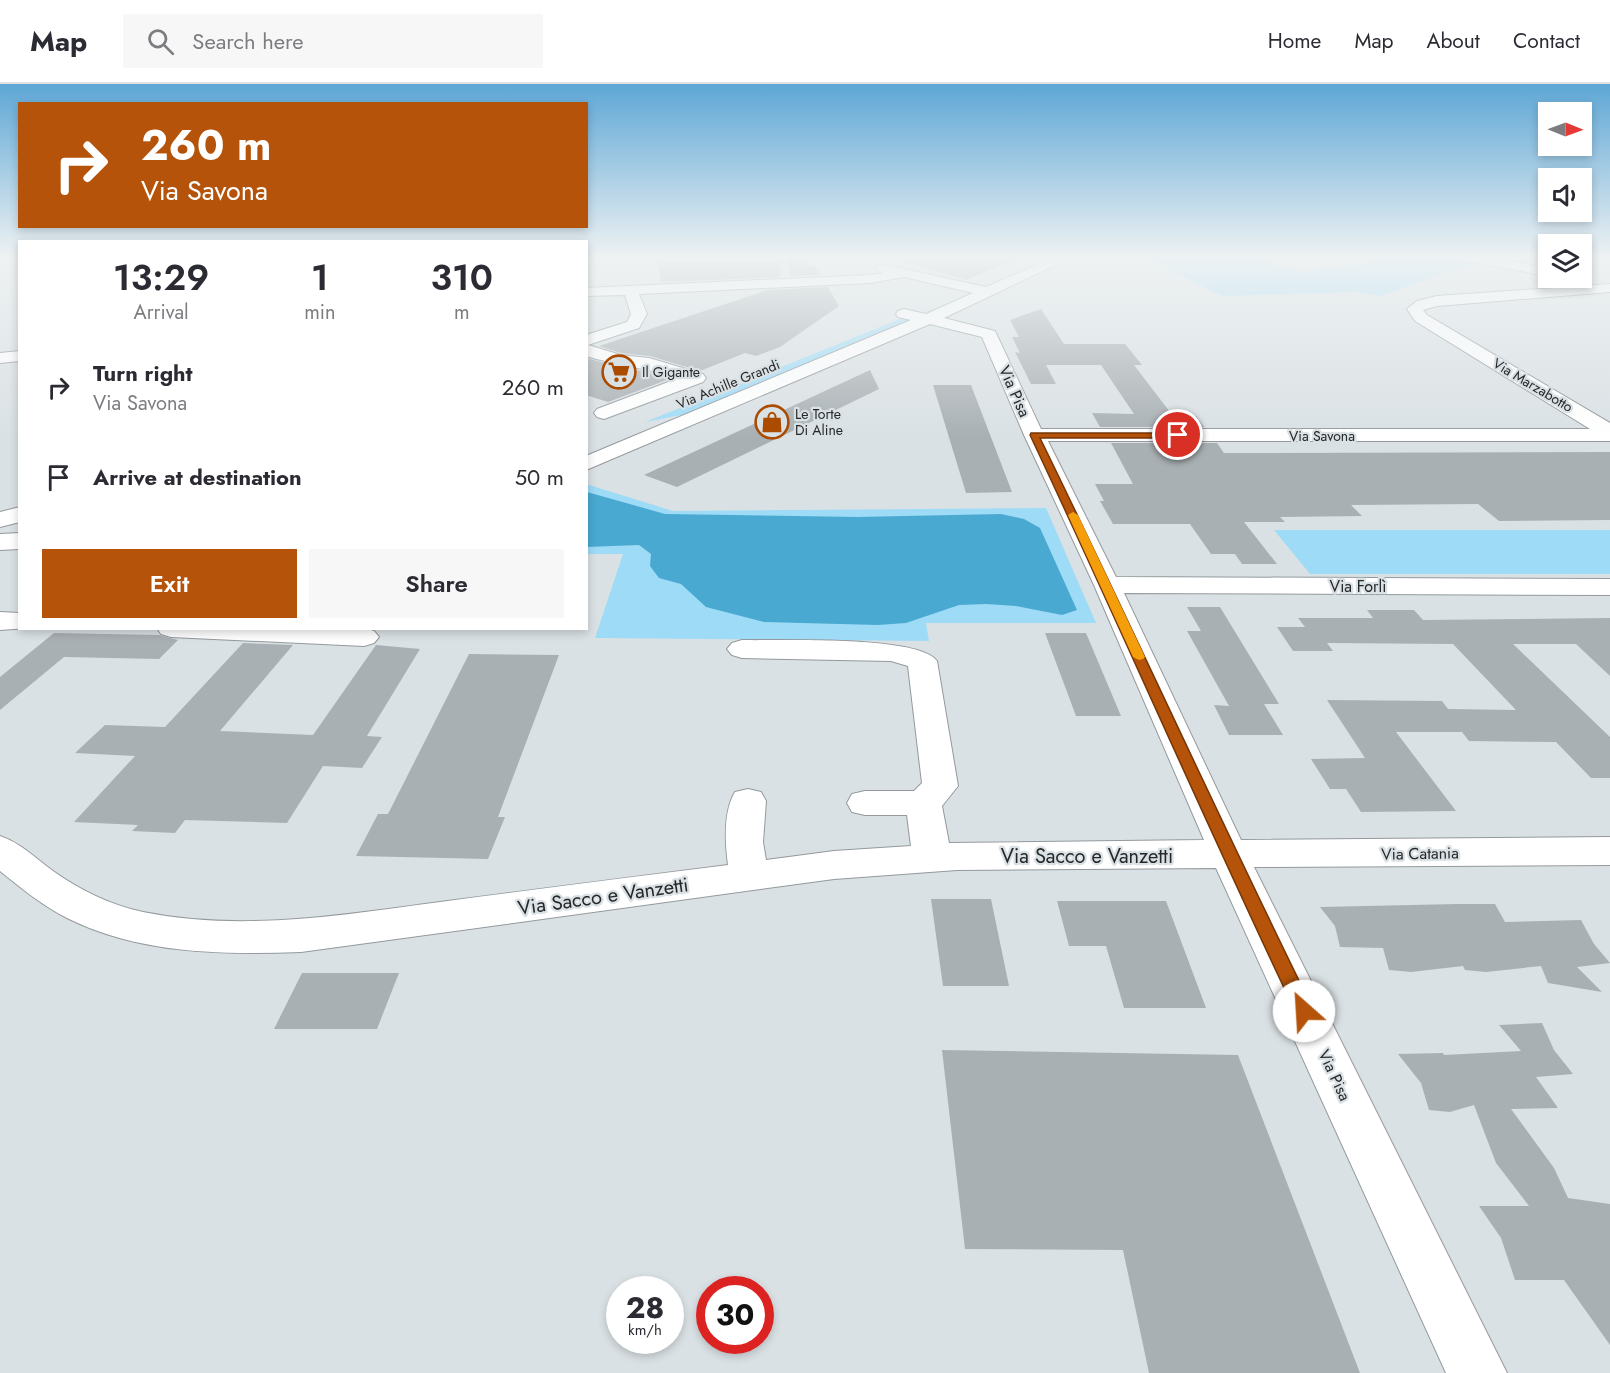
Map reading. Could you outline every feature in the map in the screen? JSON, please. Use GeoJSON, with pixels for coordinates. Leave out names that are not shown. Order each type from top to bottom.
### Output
{"type":"FeatureCollection","features":[{"type":"Feature","properties":{"kind":"street"},"geometry":{"type":"LineString","coordinates":[[588,340],[633,326],[637,317]]}},
{"type":"Feature","properties":{"kind":"street","name":"Via Achille Grandi"},"geometry":{"type":"LineString","coordinates":[[744,378],[896,317]]}},
{"type":"Feature","properties":{"kind":"street","name":"Via Achille Grandi"},"geometry":{"type":"LineString","coordinates":[[615,425],[680,423],[916,317]]}},
{"type":"Feature","properties":{"kind":"street","name":"Via Pisa"},"geometry":{"type":"LineString","coordinates":[[942,317],[989,334],[1034,435],[1107,585],[1229,855],[1477,1373]]}},
{"type":"Feature","properties":{"kind":"street","name":"Via Marzabotto"},"geometry":{"type":"LineString","coordinates":[[1420,317],[1610,433]]}},
{"type":"Feature","properties":{"kind":"street","name":"Via Marzabotto"},"geometry":{"type":"LineString","coordinates":[[1438,317],[1599,411]]}},
{"type":"Feature","properties":{"kind":"street"},"geometry":{"type":"LineString","coordinates":[[588,351],[620,360],[643,362],[696,391]]}},
{"type":"Feature","properties":{"kind":"street"},"geometry":{"type":"LineString","coordinates":[[0,358],[18,356]]}},
{"type":"Feature","properties":{"kind":"street"},"geometry":{"type":"LineString","coordinates":[[588,462],[615,425],[696,391],[717,378]]}},
{"type":"Feature","properties":{"kind":"street"},"geometry":{"type":"LineString","coordinates":[[615,425],[680,423]]}},
{"type":"Feature","properties":{"kind":"street","name":"Via Savona"},"geometry":{"type":"LineString","coordinates":[[1034,435],[1610,433]]}},
{"type":"Feature","properties":{"kind":"street"},"geometry":{"type":"LineString","coordinates":[[0,512],[18,512]]}},
{"type":"Feature","properties":{"kind":"street"},"geometry":{"type":"LineString","coordinates":[[7,534],[18,515]]}},
{"type":"Feature","properties":{"kind":"street","name":"Via Forlì"},"geometry":{"type":"LineString","coordinates":[[1107,585],[1610,587]]}},
{"type":"Feature","properties":{"kind":"street"},"geometry":{"type":"LineString","coordinates":[[0,621],[18,622]]}},
{"type":"Feature","properties":{"kind":"street"},"geometry":{"type":"LineString","coordinates":[[214,630],[364,637]]}},
{"type":"Feature","properties":{"kind":"street"},"geometry":{"type":"LineString","coordinates":[[742,649],[893,652],[922,661],[940,786],[923,803],[865,803]]}},
{"type":"Feature","properties":{"kind":"street"},"geometry":{"type":"LineString","coordinates":[[748,801],[744,842],[749,876]]}},
{"type":"Feature","properties":{"kind":"street"},"geometry":{"type":"LineString","coordinates":[[923,803],[932,857]]}},
{"type":"Feature","properties":{"kind":"street","name":"Via Sacco e Vanzetti"},"geometry":{"type":"LineString","coordinates":[[0,850],[56,893],[120,921],[170,931],[251,938],[301,936],[834,865],[932,857],[1229,855]]}},
{"type":"Feature","properties":{"kind":"street","name":"Via Catania"},"geometry":{"type":"LineString","coordinates":[[1229,855],[1610,851]]}},
{"type":"Feature","properties":{"kind":"shaded area"},"geometry":{"type":"Polygon","coordinates":[[[905,317],[914,319],[686,414],[645,422],[905,317]]]}},
{"type":"Feature","properties":{"kind":"shaded area"},"geometry":{"type":"Polygon","coordinates":[[[588,485],[673,511],[1046,508],[1096,623],[926,623],[929,641],[595,638],[623,554],[588,554],[588,485]]]}},
{"type":"Feature","properties":{"kind":"shaded area"},"geometry":{"type":"Polygon","coordinates":[[[588,492],[665,514],[858,517],[1001,514],[1024,519],[1040,528],[1077,610],[1062,615],[1016,606],[959,605],[906,623],[878,625],[764,622],[706,607],[681,584],[659,578],[650,566],[651,554],[639,545],[588,547],[588,492]]]}},
{"type":"Feature","properties":{"kind":"shaded area"},"geometry":{"type":"Polygon","coordinates":[[[1274,530],[1610,530],[1610,574],[1310,574],[1274,530]]]}},
{"type":"Feature","properties":{"kind":"building"},"geometry":{"type":"Polygon","coordinates":[[[686,317],[823,317],[780,347],[756,356],[745,353],[700,371],[650,356],[621,353],[599,346],[686,317]]]}},
{"type":"Feature","properties":{"kind":"building"},"geometry":{"type":"Polygon","coordinates":[[[1018,317],[1046,317],[1064,344],[1125,344],[1142,365],[1134,365],[1173,416],[1196,416],[1204,427],[1100,427],[1092,413],[1134,414],[1101,365],[1046,365],[1056,384],[1031,384],[1015,352],[1020,353],[1012,337],[1019,337],[1010,320],[1018,317]]]}},
{"type":"Feature","properties":{"kind":"building","name":"Il Gigante"},"geometry":{"type":"Polygon","coordinates":[[[588,359],[672,378],[608,402],[588,396],[588,359]]]}},
{"type":"Feature","properties":{"kind":"building"},"geometry":{"type":"Polygon","coordinates":[[[870,370],[879,389],[677,487],[644,475],[870,370]]]}},
{"type":"Feature","properties":{"kind":"building"},"geometry":{"type":"Polygon","coordinates":[[[933,385],[971,385],[1012,492],[966,493],[933,385]]]}},
{"type":"Feature","properties":{"kind":"building"},"geometry":{"type":"Polygon","coordinates":[[[1111,443],[1217,443],[1224,453],[1610,452],[1610,520],[1499,521],[1478,504],[1351,505],[1362,516],[1280,517],[1285,522],[1244,522],[1277,564],[1242,564],[1235,554],[1211,554],[1190,524],[1113,524],[1100,501],[1104,501],[1095,484],[1133,484],[1111,443]]]}},
{"type":"Feature","properties":{"kind":"building"},"geometry":{"type":"Polygon","coordinates":[[[1187,607],[1220,607],[1279,704],[1264,704],[1283,735],[1229,735],[1214,705],[1229,706],[1187,631],[1201,631],[1187,607]]]}},
{"type":"Feature","properties":{"kind":"building"},"geometry":{"type":"Polygon","coordinates":[[[1367,610],[1414,610],[1423,620],[1610,618],[1610,676],[1576,644],[1513,644],[1610,737],[1610,778],[1591,778],[1556,742],[1469,741],[1462,732],[1396,732],[1456,811],[1361,812],[1346,789],[1330,789],[1311,759],[1365,758],[1327,700],[1442,701],[1448,709],[1516,710],[1453,644],[1327,643],[1333,651],[1293,651],[1277,627],[1305,627],[1298,618],[1373,618],[1367,610]]]}},
{"type":"Feature","properties":{"kind":"building"},"geometry":{"type":"Polygon","coordinates":[[[54,633],[159,635],[178,640],[159,659],[64,657],[0,710],[0,677],[54,633]]]}},
{"type":"Feature","properties":{"kind":"building"},"geometry":{"type":"Polygon","coordinates":[[[1045,633],[1086,633],[1121,716],[1076,716],[1045,633]]]}},
{"type":"Feature","properties":{"kind":"building"},"geometry":{"type":"Polygon","coordinates":[[[243,643],[293,645],[220,731],[313,735],[376,645],[420,649],[367,736],[382,737],[362,768],[323,766],[287,823],[185,820],[175,833],[132,831],[138,825],[74,822],[135,756],[75,753],[105,725],[165,727],[243,643]]]}},
{"type":"Feature","properties":{"kind":"building"},"geometry":{"type":"Polygon","coordinates":[[[469,654],[559,655],[498,817],[505,817],[488,859],[356,856],[378,814],[388,814],[469,654]]]}},
{"type":"Feature","properties":{"kind":"building"},"geometry":{"type":"Polygon","coordinates":[[[931,899],[991,899],[1009,986],[943,986],[931,899]]]}},
{"type":"Feature","properties":{"kind":"building"},"geometry":{"type":"Polygon","coordinates":[[[1057,901],[1166,901],[1206,1008],[1124,1008],[1106,946],[1069,946],[1057,901]]]}},
{"type":"Feature","properties":{"kind":"building"},"geometry":{"type":"Polygon","coordinates":[[[1495,904],[1505,922],[1581,920],[1594,944],[1610,963],[1577,967],[1602,992],[1548,983],[1541,966],[1486,972],[1465,970],[1463,966],[1411,972],[1389,970],[1383,948],[1340,947],[1335,926],[1320,907],[1495,904]]]}},
{"type":"Feature","properties":{"kind":"building"},"geometry":{"type":"Polygon","coordinates":[[[302,973],[399,973],[377,1029],[274,1029],[302,973]]]}},
{"type":"Feature","properties":{"kind":"building"},"geometry":{"type":"Polygon","coordinates":[[[1542,1023],[1554,1050],[1573,1074],[1536,1077],[1558,1108],[1511,1109],[1554,1168],[1568,1198],[1610,1204],[1610,1345],[1564,1280],[1515,1280],[1501,1238],[1479,1206],[1529,1206],[1496,1163],[1474,1105],[1450,1112],[1429,1110],[1421,1083],[1398,1054],[1443,1053],[1444,1055],[1521,1051],[1499,1025],[1542,1023]]]}},
{"type":"Feature","properties":{"kind":"building"},"geometry":{"type":"Polygon","coordinates":[[[942,1050],[1238,1055],[1360,1373],[1149,1373],[1123,1250],[965,1249],[942,1050]]]}},
{"type":"Feature","properties":{"kind":"slow traffic"},"geometry":{"type":"LineString","coordinates":[[1073,515],[1139,657]]}},
{"type":"Feature","properties":{"kind":"place","name":"Il Gigante"},"geometry":{"type":"Point","coordinates":[619,372]}},
{"type":"Feature","properties":{"kind":"place","name":"Le Torte Di Aline"},"geometry":{"type":"Point","coordinates":[772,422]}},
{"type":"Feature","properties":{"kind":"route"},"geometry":{"type":"LineString","coordinates":[[1178,435],[1034,435],[1107,585],[1229,855],[1304,1011]]}}]}
